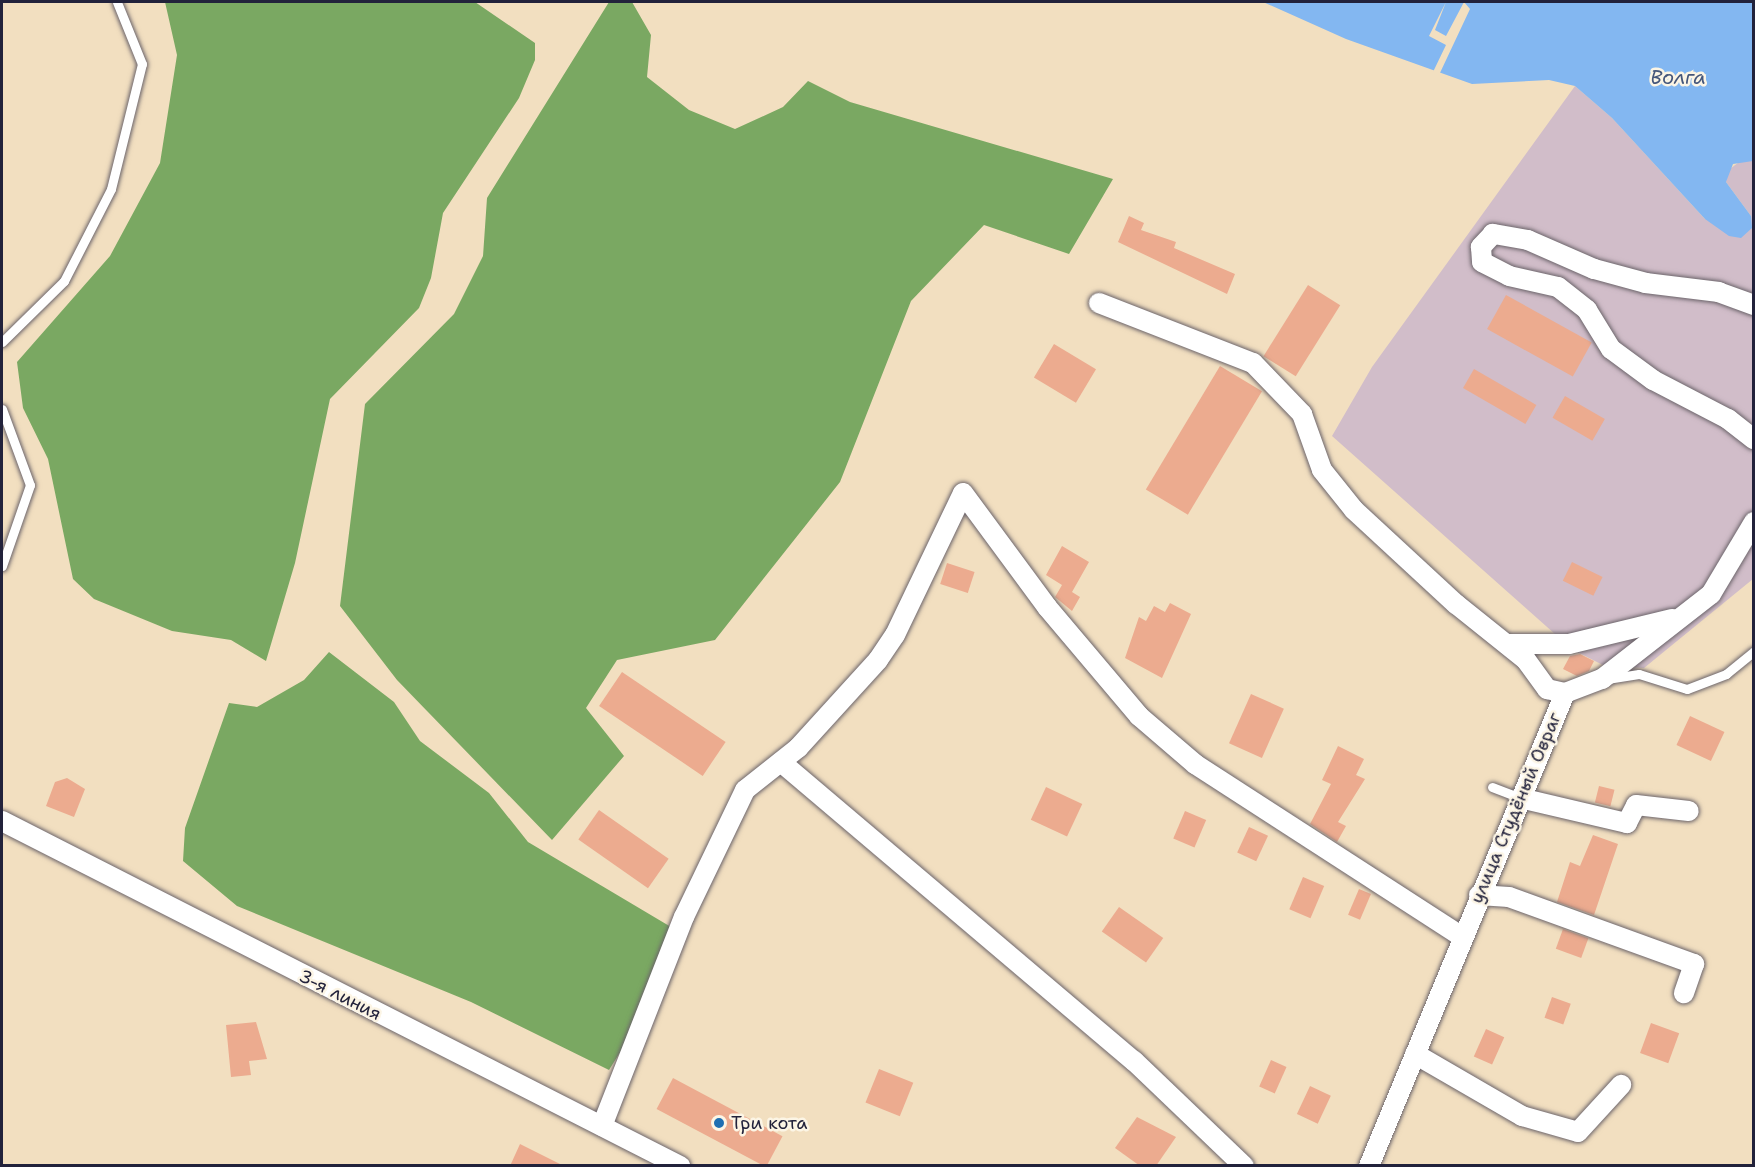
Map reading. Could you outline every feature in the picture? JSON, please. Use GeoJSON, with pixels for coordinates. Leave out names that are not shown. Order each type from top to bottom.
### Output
{"type":"FeatureCollection","features":[{"type":"Feature","properties":{"kind":"street"},"geometry":{"type":"LineString","coordinates":[[1754,305],[1719,292],[1646,283],[1605,272],[1528,240],[1493,234],[1481,247],[1482,262],[1509,276],[1558,287],[1587,310],[1611,349],[1653,380],[1728,419],[1754,439]]}},
{"type":"Feature","properties":{"kind":"street"},"geometry":{"type":"LineString","coordinates":[[1099,303],[1253,363],[1302,414],[1322,470],[1354,510],[1456,604],[1509,644],[1547,689],[1565,693]]}},
{"type":"Feature","properties":{"kind":"street"},"geometry":{"type":"LineString","coordinates":[[602,1126],[684,917],[745,790],[781,762],[895,635],[963,493],[1047,607],[1139,716],[1195,764],[1461,936]]}},
{"type":"Feature","properties":{"kind":"street","name":"улица Студёный Овраг"},"geometry":{"type":"LineString","coordinates":[[1370,1166],[1461,936],[1565,693],[1602,679],[1677,618],[1711,594],[1754,522]]}},
{"type":"Feature","properties":{"kind":"street"},"geometry":{"type":"LineString","coordinates":[[1509,644],[1569,644],[1677,618]]}},
{"type":"Feature","properties":{"kind":"street"},"geometry":{"type":"LineString","coordinates":[[781,762],[1134,1061],[1244,1166]]}},
{"type":"Feature","properties":{"kind":"street"},"geometry":{"type":"LineString","coordinates":[[1520,798],[1627,823],[1636,805],[1689,811]]}},
{"type":"Feature","properties":{"kind":"street","name":"3-я линия"},"geometry":{"type":"LineString","coordinates":[[2,821],[680,1166]]}},
{"type":"Feature","properties":{"kind":"street"},"geometry":{"type":"LineString","coordinates":[[1479,895],[1509,897],[1694,964],[1684,993]]}},
{"type":"Feature","properties":{"kind":"street"},"geometry":{"type":"LineString","coordinates":[[1415,1054],[1522,1116],[1578,1132],[1621,1085]]}},
{"type":"Feature","properties":{"kind":"lane"},"geometry":{"type":"LineString","coordinates":[[2,342],[64,281],[111,189],[142,64],[117,2]]}},
{"type":"Feature","properties":{"kind":"lane"},"geometry":{"type":"LineString","coordinates":[[2,409],[30,485],[2,566]]}},
{"type":"Feature","properties":{"kind":"lane"},"geometry":{"type":"LineString","coordinates":[[1602,679],[1639,674],[1687,689],[1726,674],[1754,651]]}},
{"type":"Feature","properties":{"kind":"lane"},"geometry":{"type":"LineString","coordinates":[[1492,787],[1520,798]]}},
{"type":"Feature","properties":{"kind":"shaded area"},"geometry":{"type":"Polygon","coordinates":[[[1575,86],[1612,118],[1705,219],[1751,216],[1726,182],[1727,171],[1742,160],[1753,161],[1753,579],[1644,668],[1603,665],[1573,650],[1332,436],[1372,367],[1575,86]]]}},
{"type":"Feature","properties":{"kind":"green space"},"geometry":{"type":"Polygon","coordinates":[[[165,2],[475,2],[535,43],[535,60],[519,98],[443,213],[431,278],[419,308],[330,399],[295,563],[266,661],[231,640],[172,631],[94,599],[73,579],[48,459],[23,408],[17,362],[110,256],[160,163],[177,55],[165,2]]]}},
{"type":"Feature","properties":{"kind":"green space"},"geometry":{"type":"Polygon","coordinates":[[[609,2],[632,2],[651,35],[647,77],[689,110],[735,129],[783,107],[808,81],[850,102],[1113,179],[1069,254],[984,225],[911,301],[840,482],[715,640],[617,660],[586,708],[624,756],[552,840],[397,680],[340,606],[365,404],[454,314],[483,256],[487,198],[609,2]]]}},
{"type":"Feature","properties":{"kind":"green space"},"geometry":{"type":"Polygon","coordinates":[[[329,652],[394,702],[420,741],[489,793],[528,842],[671,927],[629,1038],[609,1070],[471,1002],[237,906],[183,861],[185,828],[229,703],[257,707],[304,680],[329,652]]]}},
{"type":"Feature","properties":{"kind":"water","name":"Волга"},"geometry":{"type":"Polygon","coordinates":[[[1263,2],[1753,2],[1753,161],[1733,164],[1726,182],[1751,216],[1752,228],[1741,238],[1729,236],[1705,219],[1612,118],[1575,86],[1549,80],[1472,84],[1346,39],[1263,2]]]}},
{"type":"Feature","properties":{"kind":"pier"},"geometry":{"type":"Polygon","coordinates":[[[1446,2],[1435,30],[1446,36],[1464,2],[1470,9],[1439,75],[1433,72],[1446,45],[1429,36],[1446,2]]]}},
{"type":"Feature","properties":{"kind":"building"},"geometry":{"type":"Polygon","coordinates":[[[1129,216],[1144,223],[1141,230],[1176,242],[1174,248],[1235,274],[1227,294],[1118,242],[1129,216]]]}},
{"type":"Feature","properties":{"kind":"building"},"geometry":{"type":"Polygon","coordinates":[[[1308,285],[1340,305],[1296,376],[1263,356],[1308,285]]]}},
{"type":"Feature","properties":{"kind":"building"},"geometry":{"type":"Polygon","coordinates":[[[1506,295],[1592,343],[1573,377],[1487,329],[1506,295]]]}},
{"type":"Feature","properties":{"kind":"building"},"geometry":{"type":"Polygon","coordinates":[[[1054,344],[1096,369],[1076,403],[1034,377],[1054,344]]]}},
{"type":"Feature","properties":{"kind":"building"},"geometry":{"type":"Polygon","coordinates":[[[1220,366],[1262,391],[1188,515],[1146,489],[1220,366]]]}},
{"type":"Feature","properties":{"kind":"building"},"geometry":{"type":"Polygon","coordinates":[[[1474,369],[1536,405],[1525,424],[1463,388],[1474,369]]]}},
{"type":"Feature","properties":{"kind":"building"},"geometry":{"type":"Polygon","coordinates":[[[1565,396],[1605,419],[1592,441],[1552,418],[1565,396]]]}},
{"type":"Feature","properties":{"kind":"building"},"geometry":{"type":"Polygon","coordinates":[[[1062,546],[1089,562],[1072,592],[1080,597],[1072,611],[1055,597],[1062,585],[1046,575],[1062,546]]]}},
{"type":"Feature","properties":{"kind":"building"},"geometry":{"type":"Polygon","coordinates":[[[1572,562],[1603,577],[1593,596],[1563,581],[1572,562]]]}},
{"type":"Feature","properties":{"kind":"building"},"geometry":{"type":"Polygon","coordinates":[[[947,563],[975,572],[968,593],[940,584],[947,563]]]}},
{"type":"Feature","properties":{"kind":"building"},"geometry":{"type":"Polygon","coordinates":[[[1170,603],[1191,614],[1162,678],[1125,658],[1139,617],[1146,621],[1154,606],[1165,612],[1170,603]]]}},
{"type":"Feature","properties":{"kind":"building"},"geometry":{"type":"Polygon","coordinates":[[[1580,654],[1594,661],[1589,671],[1577,676],[1563,669],[1570,656],[1580,654]]]}},
{"type":"Feature","properties":{"kind":"building"},"geometry":{"type":"Polygon","coordinates":[[[622,672],[726,742],[703,776],[599,706],[622,672]]]}},
{"type":"Feature","properties":{"kind":"building"},"geometry":{"type":"Polygon","coordinates":[[[1251,694],[1284,709],[1262,758],[1229,743],[1251,694]]]}},
{"type":"Feature","properties":{"kind":"building"},"geometry":{"type":"Polygon","coordinates":[[[1690,716],[1724,732],[1711,761],[1676,745],[1690,716]]]}},
{"type":"Feature","properties":{"kind":"building"},"geometry":{"type":"Polygon","coordinates":[[[1338,746],[1364,759],[1356,775],[1365,779],[1338,822],[1346,826],[1337,842],[1310,824],[1331,784],[1322,780],[1338,746]]]}},
{"type":"Feature","properties":{"kind":"building"},"geometry":{"type":"Polygon","coordinates":[[[67,778],[85,789],[74,817],[46,806],[55,782],[67,778]]]}},
{"type":"Feature","properties":{"kind":"building"},"geometry":{"type":"Polygon","coordinates":[[[1599,786],[1615,790],[1610,806],[1595,802],[1599,786]]]}},
{"type":"Feature","properties":{"kind":"building"},"geometry":{"type":"Polygon","coordinates":[[[1046,787],[1082,804],[1067,837],[1031,820],[1046,787]]]}},
{"type":"Feature","properties":{"kind":"building"},"geometry":{"type":"Polygon","coordinates":[[[599,810],[669,859],[648,888],[578,839],[599,810]]]}},
{"type":"Feature","properties":{"kind":"building"},"geometry":{"type":"Polygon","coordinates":[[[1185,811],[1206,820],[1194,848],[1173,839],[1185,811]]]}},
{"type":"Feature","properties":{"kind":"building"},"geometry":{"type":"Polygon","coordinates":[[[1249,827],[1268,836],[1256,861],[1237,852],[1249,827]]]}},
{"type":"Feature","properties":{"kind":"building"},"geometry":{"type":"Polygon","coordinates":[[[1593,835],[1618,844],[1594,915],[1557,902],[1570,862],[1580,866],[1593,835]]]}},
{"type":"Feature","properties":{"kind":"building"},"geometry":{"type":"Polygon","coordinates":[[[1303,877],[1324,886],[1310,918],[1289,909],[1303,877]]]}},
{"type":"Feature","properties":{"kind":"building"},"geometry":{"type":"Polygon","coordinates":[[[1359,889],[1371,894],[1360,920],[1348,915],[1359,889]]]}},
{"type":"Feature","properties":{"kind":"building"},"geometry":{"type":"Polygon","coordinates":[[[1119,907],[1163,938],[1146,963],[1102,932],[1119,907]]]}},
{"type":"Feature","properties":{"kind":"building"},"geometry":{"type":"Polygon","coordinates":[[[1563,929],[1588,938],[1581,958],[1556,949],[1563,929]]]}},
{"type":"Feature","properties":{"kind":"building"},"geometry":{"type":"Polygon","coordinates":[[[1552,997],[1571,1004],[1563,1025],[1544,1018],[1552,997]]]}},
{"type":"Feature","properties":{"kind":"building"},"geometry":{"type":"Polygon","coordinates":[[[256,1022],[267,1059],[249,1061],[251,1075],[231,1077],[226,1025],[256,1022]]]}},
{"type":"Feature","properties":{"kind":"building"},"geometry":{"type":"Polygon","coordinates":[[[1651,1023],[1679,1033],[1668,1063],[1640,1053],[1651,1023]]]}},
{"type":"Feature","properties":{"kind":"building"},"geometry":{"type":"Polygon","coordinates":[[[1486,1029],[1504,1037],[1492,1065],[1474,1056],[1486,1029]]]}},
{"type":"Feature","properties":{"kind":"building"},"geometry":{"type":"Polygon","coordinates":[[[1271,1060],[1287,1067],[1275,1093],[1259,1086],[1271,1060]]]}},
{"type":"Feature","properties":{"kind":"building"},"geometry":{"type":"Polygon","coordinates":[[[879,1069],[913,1083],[900,1116],[866,1102],[879,1069]]]}},
{"type":"Feature","properties":{"kind":"building","name":"Три кота"},"geometry":{"type":"Polygon","coordinates":[[[673,1078],[782,1136],[767,1166],[764,1166],[657,1109],[673,1078]]]}},
{"type":"Feature","properties":{"kind":"building"},"geometry":{"type":"Polygon","coordinates":[[[1310,1086],[1331,1096],[1318,1124],[1297,1114],[1310,1086]]]}},
{"type":"Feature","properties":{"kind":"building"},"geometry":{"type":"Polygon","coordinates":[[[1137,1117],[1176,1137],[1156,1166],[1140,1166],[1115,1148],[1137,1117]]]}},
{"type":"Feature","properties":{"kind":"building"},"geometry":{"type":"Polygon","coordinates":[[[520,1144],[564,1166],[510,1166],[520,1144]]]}},
{"type":"Feature","properties":{"kind":"place","name":"Три кота"},"geometry":{"type":"Point","coordinates":[719,1123]}}]}
